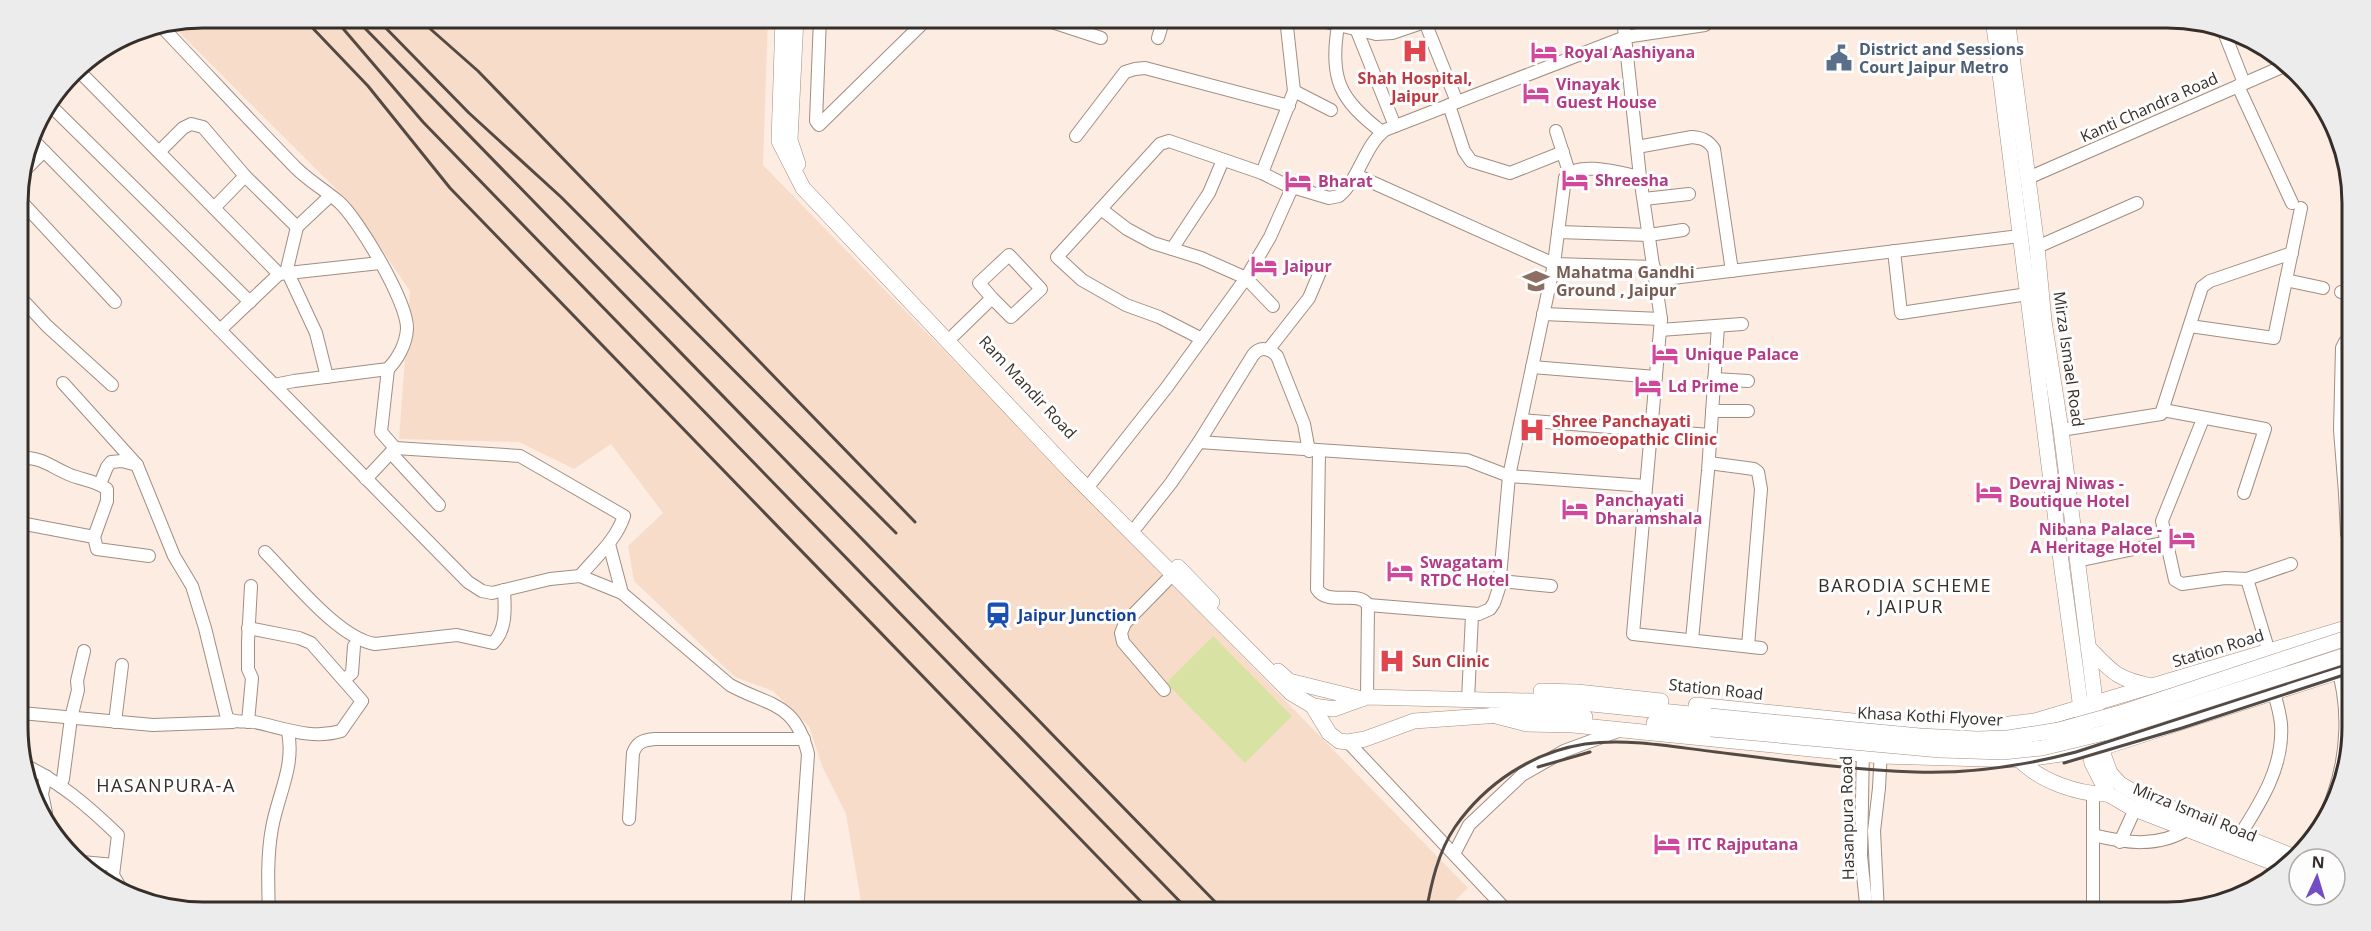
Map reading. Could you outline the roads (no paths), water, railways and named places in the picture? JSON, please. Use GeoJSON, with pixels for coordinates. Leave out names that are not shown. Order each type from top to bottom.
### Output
{"type":"FeatureCollection","features":[{"type":"Feature","properties":{"kind":"main road"},"geometry":{"type":"LineString","coordinates":[[1994,28],[2028,294],[2088,707]]}},
{"type":"Feature","properties":{"kind":"main road","name":"Mirza Ismael Road"},"geometry":{"type":"LineString","coordinates":[[2008,28],[2037,247],[2044,321],[2061,430],[2088,646],[2088,707]]}},
{"type":"Feature","properties":{"kind":"main road","name":"Ram Mandir Road"},"geometry":{"type":"LineString","coordinates":[[783,29],[778,141],[803,188],[1071,472],[1172,575],[1291,693],[1312,705]]}},
{"type":"Feature","properties":{"kind":"main road","name":"Ram Mandir Road"},"geometry":{"type":"LineString","coordinates":[[795,29],[790,140],[798,165],[827,200],[1092,482],[1289,681],[1364,698]]}},
{"type":"Feature","properties":{"kind":"main road","name":"Station Road"},"geometry":{"type":"LineString","coordinates":[[1348,742],[1365,739],[1414,721],[1492,707],[1516,691],[1577,692],[1864,723],[1976,728],[2035,722],[2342,629]]}},
{"type":"Feature","properties":{"kind":"main road","name":"Khasa Kothi Flyover"},"geometry":{"type":"LineString","coordinates":[[1492,707],[1572,702],[1920,736],[2008,738],[2059,730],[2120,713],[2342,640]]}},
{"type":"Feature","properties":{"kind":"main road"},"geometry":{"type":"LineString","coordinates":[[2088,646],[2111,671],[2127,681],[2154,687]]}},
{"type":"Feature","properties":{"kind":"main road","name":"Khasa Kothi Flyover"},"geometry":{"type":"LineString","coordinates":[[1514,707],[1557,714],[1940,750],[2003,752],[2042,748],[2104,733],[2342,657]]}},
{"type":"Feature","properties":{"kind":"main road"},"geometry":{"type":"LineString","coordinates":[[1492,707],[1527,724],[1621,730],[1881,756],[2020,760],[2095,749],[2342,671]]}},
{"type":"Feature","properties":{"kind":"main road","name":"Station Road"},"geometry":{"type":"LineString","coordinates":[[1312,705],[1334,709],[1364,698],[1468,700],[1492,707]]}},
{"type":"Feature","properties":{"kind":"main road"},"geometry":{"type":"LineString","coordinates":[[1312,705],[1329,733],[1339,741],[1348,742]]}},
{"type":"Feature","properties":{"kind":"main road","name":"Mirza Ismail Road"},"geometry":{"type":"LineString","coordinates":[[2088,707],[2095,749],[2092,763],[2101,794],[2188,829],[2279,861]]}},
{"type":"Feature","properties":{"kind":"main road","name":"Mirza Ismail Road"},"geometry":{"type":"LineString","coordinates":[[2095,749],[2120,784],[2139,795],[2240,836],[2281,860]]}},
{"type":"Feature","properties":{"kind":"main road"},"geometry":{"type":"LineString","coordinates":[[2020,760],[2028,769],[2053,781],[2101,794]]}},
{"type":"Feature","properties":{"kind":"street"},"geometry":{"type":"LineString","coordinates":[[1262,173],[1294,91],[1287,28]]}},
{"type":"Feature","properties":{"kind":"street"},"geometry":{"type":"LineString","coordinates":[[1338,28],[1335,68],[1345,98],[1358,114],[1382,132]]}},
{"type":"Feature","properties":{"kind":"street"},"geometry":{"type":"LineString","coordinates":[[1347,28],[1376,34],[1392,33],[1406,28]]}},
{"type":"Feature","properties":{"kind":"street"},"geometry":{"type":"LineString","coordinates":[[1433,28],[1464,151],[1471,161],[1510,173],[1563,152]]}},
{"type":"Feature","properties":{"kind":"street"},"geometry":{"type":"LineString","coordinates":[[1624,28],[1640,177],[1661,324],[1633,634],[1761,648]]}},
{"type":"Feature","properties":{"kind":"street"},"geometry":{"type":"LineString","coordinates":[[1202,339],[1159,317],[1117,300],[1082,280],[1057,257],[1160,144],[1169,141],[1262,173],[1289,186],[1329,198],[1339,196],[1356,175],[1377,136],[1382,132],[1625,37],[1683,28]]}},
{"type":"Feature","properties":{"kind":"street"},"geometry":{"type":"LineString","coordinates":[[820,29],[816,121],[819,125],[917,29]]}},
{"type":"Feature","properties":{"kind":"street"},"geometry":{"type":"LineString","coordinates":[[1072,29],[1101,38]]}},
{"type":"Feature","properties":{"kind":"street"},"geometry":{"type":"LineString","coordinates":[[1158,38],[1161,29]]}},
{"type":"Feature","properties":{"kind":"street"},"geometry":{"type":"LineString","coordinates":[[1357,31],[1395,126]]}},
{"type":"Feature","properties":{"kind":"street"},"geometry":{"type":"LineString","coordinates":[[167,32],[298,170],[348,212],[380,263],[404,311],[407,329],[402,349],[388,369],[274,385]]}},
{"type":"Feature","properties":{"kind":"street"},"geometry":{"type":"LineString","coordinates":[[2190,326],[2274,338],[2292,253],[2297,206],[2241,84],[2226,39]]}},
{"type":"Feature","properties":{"kind":"street","name":"Kanti Chandra Road"},"geometry":{"type":"LineString","coordinates":[[2028,178],[2278,68]]}},
{"type":"Feature","properties":{"kind":"street"},"geometry":{"type":"LineString","coordinates":[[1076,136],[1125,72],[1135,69],[1145,69],[1289,106]]}},
{"type":"Feature","properties":{"kind":"street"},"geometry":{"type":"LineString","coordinates":[[84,76],[284,274],[316,333],[327,377]]}},
{"type":"Feature","properties":{"kind":"street"},"geometry":{"type":"LineString","coordinates":[[1294,91],[1331,110]]}},
{"type":"Feature","properties":{"kind":"street"},"geometry":{"type":"LineString","coordinates":[[56,110],[250,302]]}},
{"type":"Feature","properties":{"kind":"street"},"geometry":{"type":"LineString","coordinates":[[159,152],[183,128],[191,124],[203,127],[245,176],[297,227]]}},
{"type":"Feature","properties":{"kind":"street"},"geometry":{"type":"LineString","coordinates":[[1556,131],[1569,172]]}},
{"type":"Feature","properties":{"kind":"street"},"geometry":{"type":"LineString","coordinates":[[1637,147],[1692,137],[1701,137],[1710,142],[1714,149],[1732,271]]}},
{"type":"Feature","properties":{"kind":"street"},"geometry":{"type":"LineString","coordinates":[[39,146],[468,582],[482,591],[492,593],[550,579],[580,576],[622,593],[730,685],[777,705],[794,719],[804,739],[808,754],[798,902]]}},
{"type":"Feature","properties":{"kind":"street"},"geometry":{"type":"LineString","coordinates":[[33,162],[44,151]]}},
{"type":"Feature","properties":{"kind":"street"},"geometry":{"type":"LineString","coordinates":[[1172,249],[1209,193],[1223,160]]}},
{"type":"Feature","properties":{"kind":"street"},"geometry":{"type":"LineString","coordinates":[[1137,526],[1171,483],[1199,442],[1253,356],[1260,349],[1269,350],[1277,356],[1314,451],[1317,589],[1320,594],[1325,597],[1361,599],[1368,605],[1472,615],[1490,609],[1500,581],[1509,476],[1554,264],[1565,178],[1575,169],[1603,170],[1640,177]]}},
{"type":"Feature","properties":{"kind":"street"},"geometry":{"type":"LineString","coordinates":[[1356,175],[1554,264],[1654,267]]}},
{"type":"Feature","properties":{"kind":"street"},"geometry":{"type":"LineString","coordinates":[[214,207],[245,176]]}},
{"type":"Feature","properties":{"kind":"street"},"geometry":{"type":"LineString","coordinates":[[1092,482],[1167,387],[1246,278],[1270,237],[1292,188],[1289,186]]}},
{"type":"Feature","properties":{"kind":"street"},"geometry":{"type":"LineString","coordinates":[[1644,199],[1689,194]]}},
{"type":"Feature","properties":{"kind":"street"},"geometry":{"type":"LineString","coordinates":[[284,274],[297,227],[330,196]]}},
{"type":"Feature","properties":{"kind":"street"},"geometry":{"type":"LineString","coordinates":[[2037,247],[2137,203]]}},
{"type":"Feature","properties":{"kind":"street"},"geometry":{"type":"LineString","coordinates":[[1101,209],[1127,229],[1153,243],[1209,261],[1246,278],[1273,306]]}},
{"type":"Feature","properties":{"kind":"street"},"geometry":{"type":"LineString","coordinates":[[29,210],[115,302]]}},
{"type":"Feature","properties":{"kind":"street"},"geometry":{"type":"LineString","coordinates":[[1558,232],[1649,235],[1683,230]]}},
{"type":"Feature","properties":{"kind":"street"},"geometry":{"type":"LineString","coordinates":[[1656,280],[2020,236]]}},
{"type":"Feature","properties":{"kind":"street"},"geometry":{"type":"LineString","coordinates":[[1894,251],[1901,313],[2028,294]]}},
{"type":"Feature","properties":{"kind":"street"},"geometry":{"type":"LineString","coordinates":[[2061,430],[2161,414],[2202,287],[2210,281],[2292,253]]}},
{"type":"Feature","properties":{"kind":"street"},"geometry":{"type":"LineString","coordinates":[[1009,255],[1041,289],[1011,317],[992,298],[979,283],[1009,255]]}},
{"type":"Feature","properties":{"kind":"street"},"geometry":{"type":"LineString","coordinates":[[220,330],[284,274],[380,263]]}},
{"type":"Feature","properties":{"kind":"street"},"geometry":{"type":"LineString","coordinates":[[1269,350],[1309,297],[1322,267]]}},
{"type":"Feature","properties":{"kind":"street"},"geometry":{"type":"LineString","coordinates":[[2286,280],[2323,288]]}},
{"type":"Feature","properties":{"kind":"street"},"geometry":{"type":"LineString","coordinates":[[954,335],[992,298]]}},
{"type":"Feature","properties":{"kind":"street"},"geometry":{"type":"LineString","coordinates":[[29,306],[112,385]]}},
{"type":"Feature","properties":{"kind":"street"},"geometry":{"type":"LineString","coordinates":[[1543,314],[1661,324],[1718,326],[1742,324]]}},
{"type":"Feature","properties":{"kind":"street"},"geometry":{"type":"LineString","coordinates":[[1692,640],[1709,463],[1718,326]]}},
{"type":"Feature","properties":{"kind":"street"},"geometry":{"type":"LineString","coordinates":[[1532,367],[1656,378]]}},
{"type":"Feature","properties":{"kind":"street"},"geometry":{"type":"LineString","coordinates":[[388,369],[381,432],[393,450],[439,505]]}},
{"type":"Feature","properties":{"kind":"street"},"geometry":{"type":"LineString","coordinates":[[1714,379],[1748,381]]}},
{"type":"Feature","properties":{"kind":"street"},"geometry":{"type":"LineString","coordinates":[[63,383],[137,465],[174,556],[192,586],[205,628],[227,718],[233,722]]}},
{"type":"Feature","properties":{"kind":"street"},"geometry":{"type":"LineString","coordinates":[[2163,410],[2265,429],[2244,492]]}},
{"type":"Feature","properties":{"kind":"street"},"geometry":{"type":"LineString","coordinates":[[1712,411],[1748,411]]}},
{"type":"Feature","properties":{"kind":"street"},"geometry":{"type":"LineString","coordinates":[[2203,419],[2162,521],[2175,580],[2182,584],[2225,578],[2247,579],[2291,564]]}},
{"type":"Feature","properties":{"kind":"street"},"geometry":{"type":"LineString","coordinates":[[1521,420],[1710,435]]}},
{"type":"Feature","properties":{"kind":"street"},"geometry":{"type":"LineString","coordinates":[[1199,442],[1467,460],[1509,476],[1646,486]]}},
{"type":"Feature","properties":{"kind":"street"},"geometry":{"type":"LineString","coordinates":[[366,479],[393,450],[520,456],[624,516],[620,529],[580,576]]}},
{"type":"Feature","properties":{"kind":"street"},"geometry":{"type":"LineString","coordinates":[[29,458],[41,459],[69,475],[100,484],[107,489],[107,501],[94,537],[97,549],[149,556]]}},
{"type":"Feature","properties":{"kind":"street"},"geometry":{"type":"LineString","coordinates":[[100,484],[111,462],[137,465]]}},
{"type":"Feature","properties":{"kind":"street"},"geometry":{"type":"LineString","coordinates":[[1709,463],[1754,469],[1758,472],[1761,489],[1748,646]]}},
{"type":"Feature","properties":{"kind":"street"},"geometry":{"type":"LineString","coordinates":[[28,525],[94,537]]}},
{"type":"Feature","properties":{"kind":"street"},"geometry":{"type":"LineString","coordinates":[[2078,561],[2167,542]]}},
{"type":"Feature","properties":{"kind":"street"},"geometry":{"type":"LineString","coordinates":[[609,544],[622,593]]}},
{"type":"Feature","properties":{"kind":"street"},"geometry":{"type":"LineString","coordinates":[[265,552],[335,623],[363,642],[375,644],[457,635],[493,643],[498,638],[505,615],[504,590]]}},
{"type":"Feature","properties":{"kind":"street"},"geometry":{"type":"LineString","coordinates":[[1164,690],[1125,645],[1121,633],[1125,623],[1172,575]]}},
{"type":"Feature","properties":{"kind":"street"},"geometry":{"type":"LineString","coordinates":[[2247,579],[2269,652]]}},
{"type":"Feature","properties":{"kind":"street"},"geometry":{"type":"LineString","coordinates":[[1500,581],[1551,586]]}},
{"type":"Feature","properties":{"kind":"street"},"geometry":{"type":"LineString","coordinates":[[248,722],[252,678],[248,669],[251,586]]}},
{"type":"Feature","properties":{"kind":"street"},"geometry":{"type":"LineString","coordinates":[[1364,698],[1368,605]]}},
{"type":"Feature","properties":{"kind":"street"},"geometry":{"type":"LineString","coordinates":[[1468,700],[1472,615]]}},
{"type":"Feature","properties":{"kind":"street"},"geometry":{"type":"LineString","coordinates":[[28,714],[153,725],[248,722],[288,732],[327,735],[341,731],[362,701],[311,642],[248,628]]}},
{"type":"Feature","properties":{"kind":"street"},"geometry":{"type":"LineString","coordinates":[[2327,634],[2342,662]]}},
{"type":"Feature","properties":{"kind":"street"},"geometry":{"type":"LineString","coordinates":[[344,680],[352,673],[354,645]]}},
{"type":"Feature","properties":{"kind":"street"},"geometry":{"type":"LineString","coordinates":[[60,786],[84,651]]}},
{"type":"Feature","properties":{"kind":"street"},"geometry":{"type":"LineString","coordinates":[[116,722],[122,665]]}},
{"type":"Feature","properties":{"kind":"street"},"geometry":{"type":"LineString","coordinates":[[2240,836],[2267,792],[2278,760],[2281,725],[2274,693]]}},
{"type":"Feature","properties":{"kind":"street","name":"Hasanpura Road"},"geometry":{"type":"LineString","coordinates":[[1864,723],[1862,856],[1866,902]]}},
{"type":"Feature","properties":{"kind":"street","name":"Hasanpura Road"},"geometry":{"type":"LineString","coordinates":[[1877,902],[1874,831],[1880,788],[1882,724]]}},
{"type":"Feature","properties":{"kind":"street"},"geometry":{"type":"LineString","coordinates":[[1454,854],[1470,825],[1522,775],[1564,752],[1621,730]]}},
{"type":"Feature","properties":{"kind":"street"},"geometry":{"type":"LineString","coordinates":[[269,902],[272,829],[290,764],[291,746],[288,732]]}},
{"type":"Feature","properties":{"kind":"street"},"geometry":{"type":"LineString","coordinates":[[629,819],[633,753],[641,741],[654,739],[804,739]]}},
{"type":"Feature","properties":{"kind":"street"},"geometry":{"type":"LineString","coordinates":[[1348,742],[1499,902]]}},
{"type":"Feature","properties":{"kind":"street"},"geometry":{"type":"LineString","coordinates":[[34,770],[46,776],[92,810],[118,835],[113,874],[115,878]]}},
{"type":"Feature","properties":{"kind":"street"},"geometry":{"type":"LineString","coordinates":[[42,794],[46,776]]}},
{"type":"Feature","properties":{"kind":"street"},"geometry":{"type":"LineString","coordinates":[[2093,902],[2093,835],[2101,794]]}},
{"type":"Feature","properties":{"kind":"street"},"geometry":{"type":"LineString","coordinates":[[2120,842],[2135,808]]}},
{"type":"Feature","properties":{"kind":"street"},"geometry":{"type":"LineString","coordinates":[[2093,835],[2120,842],[2149,843],[2179,835],[2188,829]]}},
{"type":"Feature","properties":{"kind":"street"},"geometry":{"type":"LineString","coordinates":[[93,863],[114,865]]}},
{"type":"Feature","properties":{"kind":"railway"},"geometry":{"type":"LineString","coordinates":[[313,29],[368,86],[450,188],[1141,902]]}},
{"type":"Feature","properties":{"kind":"railway"},"geometry":{"type":"LineString","coordinates":[[343,29],[423,122],[1180,902]]}},
{"type":"Feature","properties":{"kind":"railway"},"geometry":{"type":"LineString","coordinates":[[366,29],[1215,902]]}},
{"type":"Feature","properties":{"kind":"railway"},"geometry":{"type":"LineString","coordinates":[[387,29],[469,113],[561,197],[896,533]]}},
{"type":"Feature","properties":{"kind":"railway"},"geometry":{"type":"LineString","coordinates":[[430,29],[478,71],[915,522]]}},
{"type":"Feature","properties":{"kind":"railway"},"geometry":{"type":"LineString","coordinates":[[1428,902],[1440,858],[1449,837],[1467,811],[1511,772],[1528,762],[1565,748],[1601,742],[1618,742],[1890,771],[1976,770],[2016,765],[2076,752],[2342,666]]}},
{"type":"Feature","properties":{"kind":"railway"},"geometry":{"type":"LineString","coordinates":[[2064,763],[2182,728],[2342,676]]}},
{"type":"Feature","properties":{"kind":"railway"},"geometry":{"type":"LineString","coordinates":[[1538,767],[1590,752]]}},
{"type":"Feature","properties":{"kind":"place","name":"Shah Hospital, Jaipur"},"geometry":{"type":"Point","coordinates":[1415,51]}},
{"type":"Feature","properties":{"kind":"place","name":"Royal Aashiyana"},"geometry":{"type":"Point","coordinates":[1544,52]}},
{"type":"Feature","properties":{"kind":"place","name":"District and Sessions Court Jaipur Metro"},"geometry":{"type":"Point","coordinates":[1839,58]}},
{"type":"Feature","properties":{"kind":"place","name":"Vinayak Guest House"},"geometry":{"type":"Point","coordinates":[1536,93]}},
{"type":"Feature","properties":{"kind":"place","name":"Shreesha"},"geometry":{"type":"Point","coordinates":[1575,180]}},
{"type":"Feature","properties":{"kind":"place","name":"Bharat"},"geometry":{"type":"Point","coordinates":[1298,181]}},
{"type":"Feature","properties":{"kind":"place","name":"Jaipur"},"geometry":{"type":"Point","coordinates":[1264,266]}},
{"type":"Feature","properties":{"kind":"place","name":"Mahatma Gandhi Ground , Jaipur"},"geometry":{"type":"Point","coordinates":[1536,281]}},
{"type":"Feature","properties":{"kind":"place","name":"Unique Palace"},"geometry":{"type":"Point","coordinates":[1665,354]}},
{"type":"Feature","properties":{"kind":"place","name":"Ld Prime"},"geometry":{"type":"Point","coordinates":[1648,386]}},
{"type":"Feature","properties":{"kind":"place","name":"Shree Panchayati Homoeopathic Clinic"},"geometry":{"type":"Point","coordinates":[1532,430]}},
{"type":"Feature","properties":{"kind":"place","name":"Devraj Niwas - Boutique Hotel"},"geometry":{"type":"Point","coordinates":[1989,492]}},
{"type":"Feature","properties":{"kind":"place","name":"Panchayati Dharamshala"},"geometry":{"type":"Point","coordinates":[1575,509]}},
{"type":"Feature","properties":{"kind":"place","name":"Nibana Palace - A Heritage Hotel"},"geometry":{"type":"Point","coordinates":[2182,538]}},
{"type":"Feature","properties":{"kind":"place","name":"Swagatam RTDC Hotel"},"geometry":{"type":"Point","coordinates":[1400,571]}},
{"type":"Feature","properties":{"kind":"place","name":"Jaipur Junction"},"geometry":{"type":"Point","coordinates":[998,615]}},
{"type":"Feature","properties":{"kind":"place","name":"Sun Clinic"},"geometry":{"type":"Point","coordinates":[1392,661]}},
{"type":"Feature","properties":{"kind":"place","name":"ITC Rajputana"},"geometry":{"type":"Point","coordinates":[1667,844]}},
{"type":"Feature","properties":{"kind":"district","name":"BARODIA SCHEME , JAIPUR"},"geometry":{"type":"Point","coordinates":[1905,596]}},
{"type":"Feature","properties":{"kind":"district","name":"HASANPURA-A"},"geometry":{"type":"Point","coordinates":[166,786]}}]}
